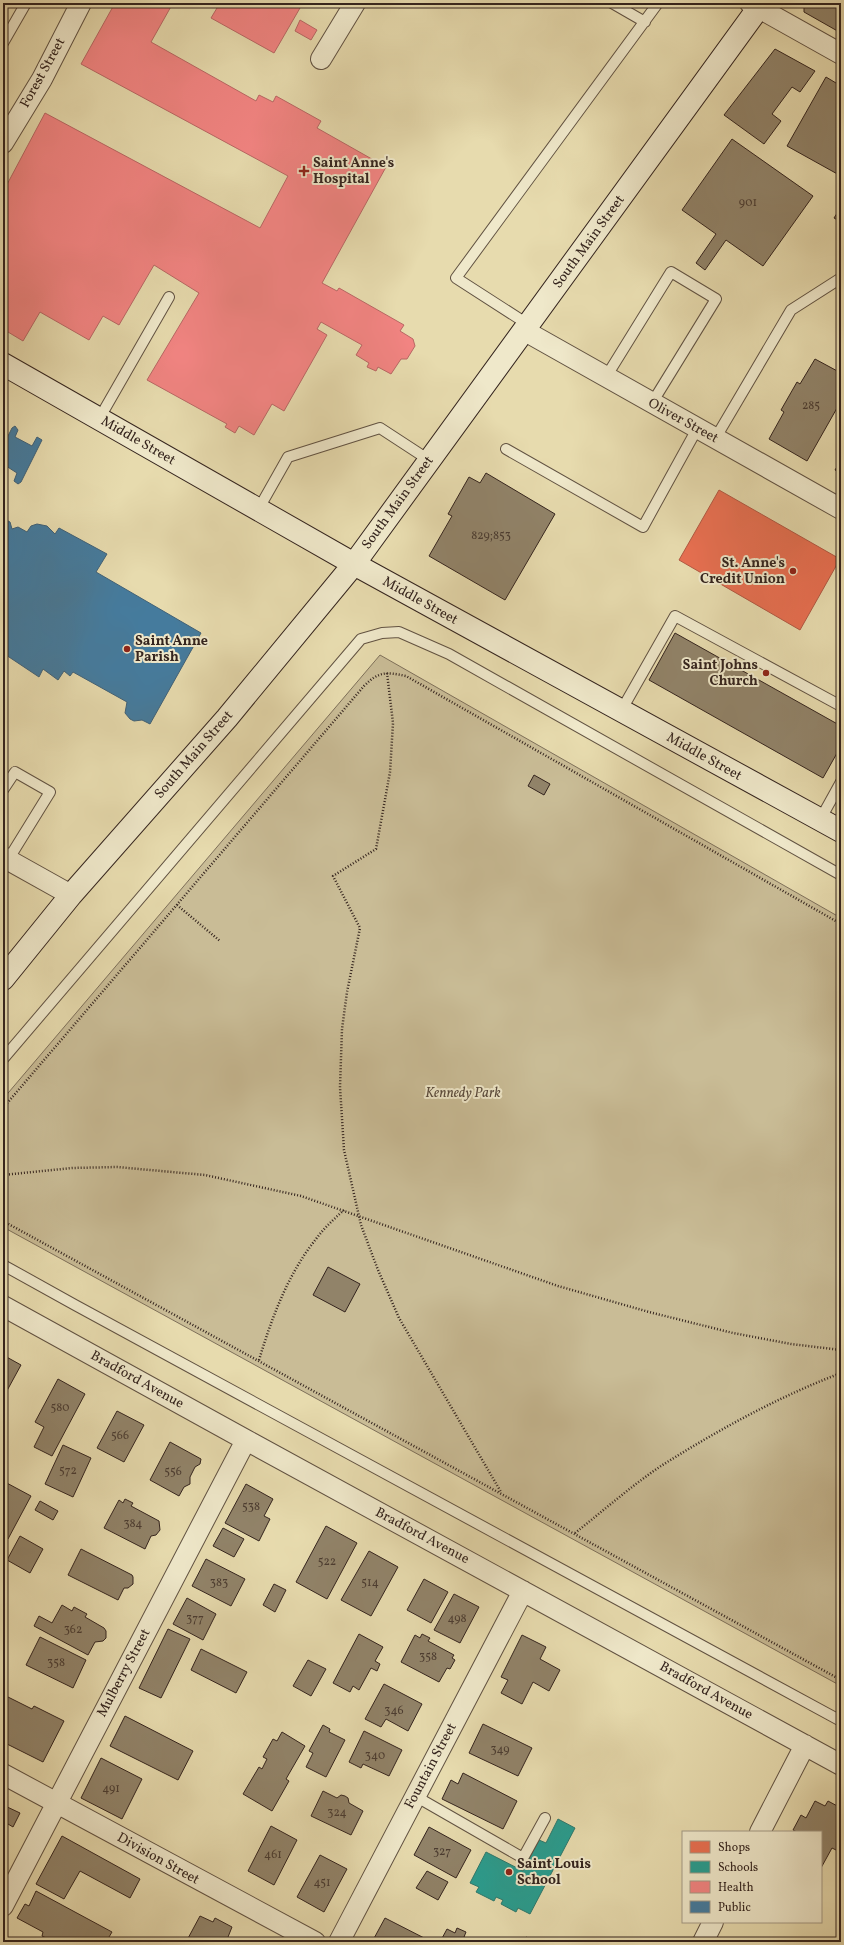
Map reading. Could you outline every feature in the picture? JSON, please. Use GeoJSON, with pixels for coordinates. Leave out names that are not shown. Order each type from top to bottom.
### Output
{"type":"FeatureCollection","features":[{"type":"Feature","properties":{"kind":"main road","name":"South Main Street"},"geometry":{"type":"LineString","coordinates":[[3,979],[71,895],[227,718],[354,564],[527,328],[757,4]]}},
{"type":"Feature","properties":{"kind":"main road","name":"Middle Street"},"geometry":{"type":"LineString","coordinates":[[3,364],[354,564],[841,832]]}},
{"type":"Feature","properties":{"kind":"street","name":"Forest Street"},"geometry":{"type":"LineString","coordinates":[[3,143],[42,78],[81,3]]}},
{"type":"Feature","properties":{"kind":"street"},"geometry":{"type":"LineString","coordinates":[[321,59],[355,3]]}},
{"type":"Feature","properties":{"kind":"street"},"geometry":{"type":"LineString","coordinates":[[757,4],[841,54]]}},
{"type":"Feature","properties":{"kind":"street","name":"Oliver Street"},"geometry":{"type":"LineString","coordinates":[[527,328],[606,377],[841,509]]}},
{"type":"Feature","properties":{"kind":"street"},"geometry":{"type":"LineString","coordinates":[[6,859],[71,895]]}},
{"type":"Feature","properties":{"kind":"street","name":"Bradford Avenue"},"geometry":{"type":"LineString","coordinates":[[3,1306],[841,1765]]}},
{"type":"Feature","properties":{"kind":"street","name":"Mulberry Street"},"geometry":{"type":"LineString","coordinates":[[3,1906],[246,1440]]}},
{"type":"Feature","properties":{"kind":"street","name":"Fountain Street"},"geometry":{"type":"LineString","coordinates":[[339,1942],[523,1590]]}},
{"type":"Feature","properties":{"kind":"street"},"geometry":{"type":"LineString","coordinates":[[761,1831],[805,1745]]}},
{"type":"Feature","properties":{"kind":"street","name":"Division Street"},"geometry":{"type":"LineString","coordinates":[[3,1774],[315,1942]]}},
{"type":"Feature","properties":{"kind":"street"},"geometry":{"type":"LineString","coordinates":[[703,1942],[712,1923]]}},
{"type":"Feature","properties":{"kind":"lane"},"geometry":{"type":"LineString","coordinates":[[3,43],[26,3]]}},
{"type":"Feature","properties":{"kind":"lane"},"geometry":{"type":"LineString","coordinates":[[612,3],[645,22]]}},
{"type":"Feature","properties":{"kind":"lane"},"geometry":{"type":"LineString","coordinates":[[527,328],[456,278],[658,3]]}},
{"type":"Feature","properties":{"kind":"lane"},"geometry":{"type":"LineString","coordinates":[[606,377],[671,272],[716,300],[652,403]]}},
{"type":"Feature","properties":{"kind":"lane"},"geometry":{"type":"LineString","coordinates":[[715,439],[791,310],[841,278]]}},
{"type":"Feature","properties":{"kind":"lane"},"geometry":{"type":"LineString","coordinates":[[99,419],[169,297]]}},
{"type":"Feature","properties":{"kind":"lane"},"geometry":{"type":"LineString","coordinates":[[258,510],[288,457],[380,428],[429,460]]}},
{"type":"Feature","properties":{"kind":"lane"},"geometry":{"type":"LineString","coordinates":[[506,449],[643,527],[697,428]]}},
{"type":"Feature","properties":{"kind":"lane"},"geometry":{"type":"LineString","coordinates":[[621,711],[675,616],[841,706]]}},
{"type":"Feature","properties":{"kind":"lane"},"geometry":{"type":"LineString","coordinates":[[3,1059],[361,639],[382,633],[399,632],[448,654],[841,875]]}},
{"type":"Feature","properties":{"kind":"lane"},"geometry":{"type":"LineString","coordinates":[[3,790],[15,772],[50,792],[6,859]]}},
{"type":"Feature","properties":{"kind":"lane"},"geometry":{"type":"LineString","coordinates":[[820,820],[841,782]]}},
{"type":"Feature","properties":{"kind":"lane"},"geometry":{"type":"LineString","coordinates":[[3,1265],[75,1306],[841,1720]]}},
{"type":"Feature","properties":{"kind":"lane"},"geometry":{"type":"LineString","coordinates":[[415,1796],[523,1858],[545,1818]]}},
{"type":"Feature","properties":{"kind":"path"},"geometry":{"type":"LineString","coordinates":[[387,673],[393,723],[390,765],[376,849],[333,876],[360,928],[347,992],[342,1029],[340,1087],[344,1150],[359,1216],[378,1270],[399,1318],[477,1453],[502,1493]]}},
{"type":"Feature","properties":{"kind":"path"},"geometry":{"type":"LineString","coordinates":[[3,1108],[364,686],[374,676],[387,673],[406,676],[841,924]]}},
{"type":"Feature","properties":{"kind":"path"},"geometry":{"type":"LineString","coordinates":[[176,905],[220,941]]}},
{"type":"Feature","properties":{"kind":"path"},"geometry":{"type":"LineString","coordinates":[[3,1175],[72,1168],[117,1167],[166,1170],[205,1175],[301,1196],[558,1286],[649,1312],[733,1333],[791,1344],[841,1350]]}},
{"type":"Feature","properties":{"kind":"path"},"geometry":{"type":"LineString","coordinates":[[259,1360],[273,1317],[299,1265],[316,1238],[344,1210]]}},
{"type":"Feature","properties":{"kind":"path"},"geometry":{"type":"LineString","coordinates":[[3,1221],[841,1680]]}},
{"type":"Feature","properties":{"kind":"path"},"geometry":{"type":"LineString","coordinates":[[575,1534],[660,1467],[714,1434],[806,1386],[841,1373]]}},
{"type":"Feature","properties":{"kind":"green space","name":"Kennedy Park"},"geometry":{"type":"Polygon","coordinates":[[[380,655],[841,918],[841,1686],[3,1227],[3,1099],[380,655]]]}},
{"type":"Feature","properties":{"kind":"building: Shops"},"geometry":{"type":"Polygon","coordinates":[[[719,490],[840,559],[800,630],[679,560],[719,490]]]}},
{"type":"Feature","properties":{"kind":"building: Schools"},"geometry":{"type":"Polygon","coordinates":[[[558,1819],[575,1828],[530,1914],[518,1908],[516,1912],[501,1904],[503,1900],[496,1897],[494,1901],[476,1892],[479,1887],[470,1883],[486,1852],[523,1871],[539,1840],[546,1843],[558,1819]]]}},
{"type":"Feature","properties":{"kind":"building: Health"},"geometry":{"type":"Polygon","coordinates":[[[115,3],[173,3],[151,42],[256,101],[259,95],[273,102],[276,96],[321,121],[317,128],[386,167],[322,283],[337,291],[339,288],[404,325],[400,331],[413,339],[415,346],[407,359],[401,359],[391,374],[378,367],[376,371],[367,367],[369,363],[356,355],[362,345],[321,322],[317,329],[327,335],[284,411],[272,404],[254,435],[239,426],[235,433],[225,427],[227,424],[147,380],[199,293],[154,265],[119,325],[103,316],[89,340],[40,312],[23,341],[3,329],[3,192],[45,113],[260,228],[288,176],[81,64],[115,3]]]}},
{"type":"Feature","properties":{"kind":"building: Health"},"geometry":{"type":"Polygon","coordinates":[[[220,3],[291,3],[300,8],[274,53],[211,18],[220,3]]]}},
{"type":"Feature","properties":{"kind":"building: Health"},"geometry":{"type":"Polygon","coordinates":[[[300,20],[317,30],[311,40],[295,31],[300,20]]]}},
{"type":"Feature","properties":{"kind":"building: Public"},"geometry":{"type":"Polygon","coordinates":[[[15,426],[18,430],[15,437],[32,446],[37,437],[42,440],[21,482],[18,484],[14,481],[17,473],[3,464],[3,433],[8,436],[12,428],[15,426]]]}},
{"type":"Feature","properties":{"kind":"building: Public"},"geometry":{"type":"Polygon","coordinates":[[[3,518],[10,522],[12,529],[18,527],[27,532],[31,526],[37,524],[47,526],[55,534],[59,528],[107,554],[96,572],[201,633],[150,724],[142,720],[134,721],[130,719],[125,713],[127,702],[73,672],[70,676],[64,671],[58,680],[43,669],[39,677],[3,653],[3,518]]]}},
{"type":"Feature","properties":{"kind":"building: Other"},"geometry":{"type":"Polygon","coordinates":[[[806,3],[841,3],[841,33],[804,12],[804,6],[806,3]]]}},
{"type":"Feature","properties":{"kind":"building: Other"},"geometry":{"type":"Polygon","coordinates":[[[775,49],[815,71],[800,92],[792,87],[772,114],[781,121],[764,144],[724,115],[775,49]]]}},
{"type":"Feature","properties":{"kind":"building: Other"},"geometry":{"type":"Polygon","coordinates":[[[826,77],[841,86],[841,176],[787,146],[826,77]]]}},
{"type":"Feature","properties":{"kind":"building: Other"},"geometry":{"type":"Polygon","coordinates":[[[732,139],[813,196],[763,266],[726,240],[705,270],[696,263],[716,234],[682,210],[732,139]]]}},
{"type":"Feature","properties":{"kind":"building: Other"},"geometry":{"type":"Polygon","coordinates":[[[841,207],[841,222],[834,218],[841,207]]]}},
{"type":"Feature","properties":{"kind":"building: Other"},"geometry":{"type":"Polygon","coordinates":[[[815,359],[841,373],[841,401],[807,461],[769,439],[784,412],[781,410],[797,382],[800,384],[815,359]]]}},
{"type":"Feature","properties":{"kind":"building: Other"},"geometry":{"type":"Polygon","coordinates":[[[841,460],[841,473],[835,470],[841,460]]]}},
{"type":"Feature","properties":{"kind":"building: Other"},"geometry":{"type":"Polygon","coordinates":[[[486,473],[555,514],[505,600],[429,556],[452,516],[448,514],[469,477],[480,483],[486,473]]]}},
{"type":"Feature","properties":{"kind":"building: Other"},"geometry":{"type":"Polygon","coordinates":[[[675,633],[841,726],[841,746],[823,778],[649,680],[675,633]]]}},
{"type":"Feature","properties":{"kind":"building: Other"},"geometry":{"type":"Polygon","coordinates":[[[534,775],[550,784],[544,795],[528,786],[534,775]]]}},
{"type":"Feature","properties":{"kind":"building: Other"},"geometry":{"type":"Polygon","coordinates":[[[328,1267],[360,1284],[345,1312],[313,1295],[328,1267]]]}},
{"type":"Feature","properties":{"kind":"building: Other"},"geometry":{"type":"Polygon","coordinates":[[[3,1355],[21,1365],[3,1398],[3,1355]]]}},
{"type":"Feature","properties":{"kind":"building: Other"},"geometry":{"type":"Polygon","coordinates":[[[58,1379],[85,1394],[52,1456],[34,1447],[44,1427],[35,1422],[58,1379]]]}},
{"type":"Feature","properties":{"kind":"building: Other"},"geometry":{"type":"Polygon","coordinates":[[[117,1411],[144,1425],[124,1462],[97,1448],[117,1411]]]}},
{"type":"Feature","properties":{"kind":"building: Other"},"geometry":{"type":"Polygon","coordinates":[[[170,1442],[201,1459],[200,1464],[195,1467],[190,1477],[190,1484],[184,1487],[179,1496],[150,1480],[170,1442]]]}},
{"type":"Feature","properties":{"kind":"building: Other"},"geometry":{"type":"Polygon","coordinates":[[[63,1445],[91,1458],[73,1497],[45,1484],[63,1445]]]}},
{"type":"Feature","properties":{"kind":"building: Other"},"geometry":{"type":"Polygon","coordinates":[[[3,1481],[31,1496],[8,1539],[3,1536],[3,1481]]]}},
{"type":"Feature","properties":{"kind":"building: Other"},"geometry":{"type":"Polygon","coordinates":[[[246,1484],[273,1499],[264,1516],[270,1519],[259,1541],[225,1523],[246,1484]]]}},
{"type":"Feature","properties":{"kind":"building: Other"},"geometry":{"type":"Polygon","coordinates":[[[125,1499],[133,1503],[131,1506],[159,1521],[160,1530],[156,1535],[151,1536],[145,1549],[104,1528],[119,1500],[123,1503],[125,1499]]]}},
{"type":"Feature","properties":{"kind":"building: Other"},"geometry":{"type":"Polygon","coordinates":[[[40,1501],[58,1511],[53,1520],[35,1510],[40,1501]]]}},
{"type":"Feature","properties":{"kind":"building: Other"},"geometry":{"type":"Polygon","coordinates":[[[326,1526],[357,1543],[327,1599],[296,1582],[326,1526]]]}},
{"type":"Feature","properties":{"kind":"building: Other"},"geometry":{"type":"Polygon","coordinates":[[[223,1528],[244,1539],[234,1557],[213,1546],[223,1528]]]}},
{"type":"Feature","properties":{"kind":"building: Other"},"geometry":{"type":"Polygon","coordinates":[[[20,1536],[43,1549],[30,1573],[7,1560],[20,1536]]]}},
{"type":"Feature","properties":{"kind":"building: Other"},"geometry":{"type":"Polygon","coordinates":[[[81,1549],[132,1575],[133,1584],[128,1588],[124,1588],[118,1600],[68,1575],[81,1549]]]}},
{"type":"Feature","properties":{"kind":"building: Other"},"geometry":{"type":"Polygon","coordinates":[[[369,1551],[398,1567],[371,1616],[341,1600],[369,1551]]]}},
{"type":"Feature","properties":{"kind":"building: Other"},"geometry":{"type":"Polygon","coordinates":[[[206,1559],[245,1579],[231,1606],[192,1586],[206,1559]]]}},
{"type":"Feature","properties":{"kind":"building: Other"},"geometry":{"type":"Polygon","coordinates":[[[424,1579],[448,1592],[431,1623],[407,1610],[424,1579]]]}},
{"type":"Feature","properties":{"kind":"building: Other"},"geometry":{"type":"Polygon","coordinates":[[[274,1584],[286,1590],[275,1612],[263,1605],[274,1584]]]}},
{"type":"Feature","properties":{"kind":"building: Other"},"geometry":{"type":"Polygon","coordinates":[[[454,1594],[479,1607],[460,1643],[434,1630],[454,1594]]]}},
{"type":"Feature","properties":{"kind":"building: Other"},"geometry":{"type":"Polygon","coordinates":[[[187,1598],[216,1614],[203,1640],[173,1624],[187,1598]]]}},
{"type":"Feature","properties":{"kind":"building: Other"},"geometry":{"type":"Polygon","coordinates":[[[62,1605],[72,1611],[74,1607],[87,1614],[85,1617],[104,1628],[106,1631],[106,1638],[103,1641],[95,1642],[88,1655],[34,1626],[39,1616],[52,1623],[62,1605]]]}},
{"type":"Feature","properties":{"kind":"building: Other"},"geometry":{"type":"Polygon","coordinates":[[[168,1629],[190,1639],[161,1698],[139,1688],[168,1629]]]}},
{"type":"Feature","properties":{"kind":"building: Other"},"geometry":{"type":"Polygon","coordinates":[[[359,1634],[383,1647],[375,1661],[380,1664],[377,1671],[371,1668],[359,1690],[353,1686],[350,1692],[333,1683],[359,1634]]]}},
{"type":"Feature","properties":{"kind":"building: Other"},"geometry":{"type":"Polygon","coordinates":[[[422,1634],[430,1638],[428,1641],[454,1655],[452,1658],[455,1660],[450,1669],[447,1668],[439,1682],[401,1662],[415,1635],[420,1638],[422,1634]]]}},
{"type":"Feature","properties":{"kind":"building: Other"},"geometry":{"type":"Polygon","coordinates":[[[522,1635],[546,1647],[540,1659],[560,1670],[549,1691],[533,1682],[522,1704],[501,1693],[508,1680],[501,1677],[522,1635]]]}},
{"type":"Feature","properties":{"kind":"building: Other"},"geometry":{"type":"Polygon","coordinates":[[[40,1637],[86,1660],[73,1688],[26,1665],[40,1637]]]}},
{"type":"Feature","properties":{"kind":"building: Other"},"geometry":{"type":"Polygon","coordinates":[[[201,1649],[247,1672],[236,1693],[191,1670],[201,1649]]]}},
{"type":"Feature","properties":{"kind":"building: Other"},"geometry":{"type":"Polygon","coordinates":[[[308,1660],[326,1669],[311,1696],[293,1686],[308,1660]]]}},
{"type":"Feature","properties":{"kind":"building: Other"},"geometry":{"type":"Polygon","coordinates":[[[384,1684],[422,1704],[408,1731],[386,1719],[381,1727],[365,1719],[384,1684]]]}},
{"type":"Feature","properties":{"kind":"building: Other"},"geometry":{"type":"Polygon","coordinates":[[[6,1696],[32,1709],[34,1706],[64,1721],[43,1762],[3,1742],[3,1702],[6,1696]]]}},
{"type":"Feature","properties":{"kind":"building: Other"},"geometry":{"type":"Polygon","coordinates":[[[125,1716],[193,1751],[178,1780],[110,1746],[125,1716]]]}},
{"type":"Feature","properties":{"kind":"building: Other"},"geometry":{"type":"Polygon","coordinates":[[[483,1724],[532,1748],[518,1776],[469,1753],[483,1724]]]}},
{"type":"Feature","properties":{"kind":"building: Other"},"geometry":{"type":"Polygon","coordinates":[[[323,1725],[330,1729],[329,1732],[345,1740],[326,1777],[306,1767],[313,1753],[309,1751],[323,1725]]]}},
{"type":"Feature","properties":{"kind":"building: Other"},"geometry":{"type":"Polygon","coordinates":[[[364,1731],[402,1750],[389,1776],[363,1764],[361,1768],[349,1762],[364,1731]]]}},
{"type":"Feature","properties":{"kind":"building: Other"},"geometry":{"type":"Polygon","coordinates":[[[282,1732],[305,1746],[286,1779],[289,1781],[272,1811],[243,1794],[259,1767],[262,1769],[267,1759],[263,1757],[273,1739],[277,1741],[282,1732]]]}},
{"type":"Feature","properties":{"kind":"building: Other"},"geometry":{"type":"Polygon","coordinates":[[[101,1758],[142,1779],[122,1819],[81,1798],[101,1758]]]}},
{"type":"Feature","properties":{"kind":"building: Other"},"geometry":{"type":"Polygon","coordinates":[[[463,1773],[517,1801],[503,1829],[442,1799],[451,1780],[458,1784],[463,1773]]]}},
{"type":"Feature","properties":{"kind":"building: Other"},"geometry":{"type":"Polygon","coordinates":[[[323,1791],[337,1798],[341,1795],[345,1796],[348,1798],[349,1803],[363,1811],[351,1835],[311,1816],[323,1791]]]}},
{"type":"Feature","properties":{"kind":"building: Other"},"geometry":{"type":"Polygon","coordinates":[[[815,1801],[825,1806],[828,1801],[841,1808],[839,1813],[841,1814],[841,1834],[838,1839],[841,1840],[841,1846],[838,1851],[832,1848],[822,1866],[822,1831],[793,1830],[801,1815],[806,1818],[815,1801]]]}},
{"type":"Feature","properties":{"kind":"building: Other"},"geometry":{"type":"Polygon","coordinates":[[[3,1805],[20,1813],[13,1827],[8,1824],[3,1834],[3,1805]]]}},
{"type":"Feature","properties":{"kind":"building: Other"},"geometry":{"type":"Polygon","coordinates":[[[271,1826],[297,1840],[274,1885],[248,1871],[271,1826]]]}},
{"type":"Feature","properties":{"kind":"building: Other"},"geometry":{"type":"Polygon","coordinates":[[[429,1827],[471,1850],[456,1878],[414,1855],[429,1827]]]}},
{"type":"Feature","properties":{"kind":"building: Other"},"geometry":{"type":"Polygon","coordinates":[[[62,1836],[140,1879],[130,1898],[80,1871],[64,1899],[36,1884],[62,1836]]]}},
{"type":"Feature","properties":{"kind":"building: Other"},"geometry":{"type":"Polygon","coordinates":[[[320,1855],[347,1869],[324,1912],[297,1897],[320,1855]]]}},
{"type":"Feature","properties":{"kind":"building: Other"},"geometry":{"type":"Polygon","coordinates":[[[427,1871],[448,1882],[438,1900],[416,1888],[427,1871]]]}},
{"type":"Feature","properties":{"kind":"building: Other"},"geometry":{"type":"Polygon","coordinates":[[[36,1891],[112,1932],[106,1942],[63,1942],[59,1940],[58,1942],[54,1942],[42,1936],[43,1932],[17,1918],[25,1904],[29,1906],[36,1891]]]}},
{"type":"Feature","properties":{"kind":"building: Other"},"geometry":{"type":"Polygon","coordinates":[[[200,1916],[213,1922],[215,1918],[232,1927],[226,1942],[186,1942],[200,1916]]]}},
{"type":"Feature","properties":{"kind":"building: Other"},"geometry":{"type":"Polygon","coordinates":[[[385,1918],[430,1941],[430,1942],[372,1942],[385,1918]]]}},
{"type":"Feature","properties":{"kind":"building: Other"},"geometry":{"type":"Polygon","coordinates":[[[457,1928],[466,1932],[464,1937],[473,1942],[440,1942],[447,1929],[455,1933],[457,1928]]]}},
{"type":"Feature","properties":{"kind":"building: Other"},"geometry":{"type":"Polygon","coordinates":[[[526,1937],[535,1942],[523,1942],[526,1937]]]}},
{"type":"Feature","properties":{"kind":"place","name":"Saint Anne's Hospital"},"geometry":{"type":"Point","coordinates":[304,171]}},
{"type":"Feature","properties":{"kind":"place","name":"St. Anne's Credit Union"},"geometry":{"type":"Point","coordinates":[793,571]}},
{"type":"Feature","properties":{"kind":"place","name":"Saint Anne Parish"},"geometry":{"type":"Point","coordinates":[127,649]}},
{"type":"Feature","properties":{"kind":"place","name":"Saint Johns Church"},"geometry":{"type":"Point","coordinates":[766,673]}},
{"type":"Feature","properties":{"kind":"place","name":"Saint Louis School"},"geometry":{"type":"Point","coordinates":[509,1872]}}]}
